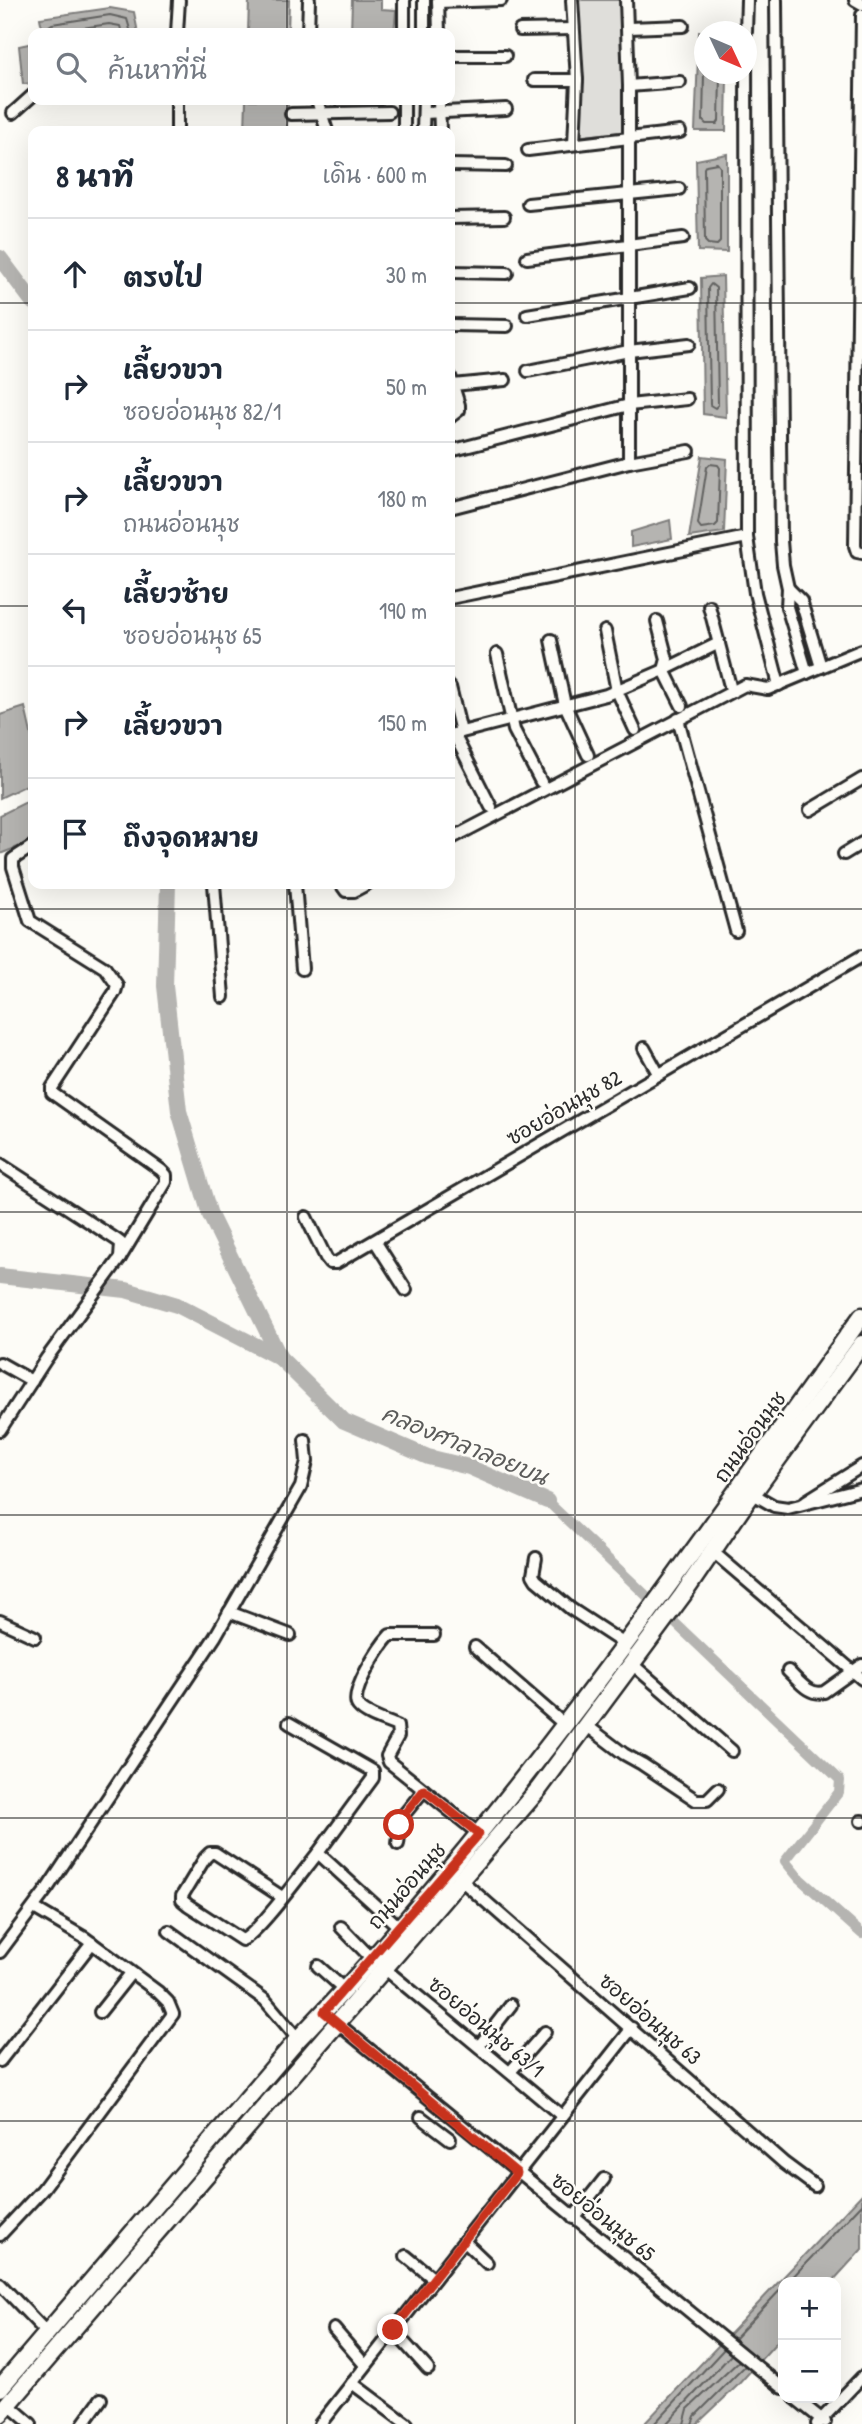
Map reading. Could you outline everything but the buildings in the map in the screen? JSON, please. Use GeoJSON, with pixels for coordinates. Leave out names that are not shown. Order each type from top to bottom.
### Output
{"type":"FeatureCollection","features":[{"type":"Feature","properties":{"kind":"main road","name":"ถนนอ่อนนุช"},"geometry":{"type":"LineString","coordinates":[[0,2388],[298,2039],[345,1990],[378,1963],[461,1880],[538,1790],[631,1663],[667,1587],[862,1316]]}},
{"type":"Feature","properties":{"kind":"main road","name":"ถนนอ่อนนุช"},"geometry":{"type":"LineString","coordinates":[[5,2409],[337,2023],[399,1927],[479,1834],[566,1726],[626,1644],[647,1629],[682,1596],[862,1344]]}},
{"type":"Feature","properties":{"kind":"main road"},"geometry":{"type":"LineString","coordinates":[[324,2012],[337,2023]]}},
{"type":"Feature","properties":{"kind":"main road"},"geometry":{"type":"LineString","coordinates":[[191,2165],[206,2177]]}},
{"type":"Feature","properties":{"kind":"street"},"geometry":{"type":"LineString","coordinates":[[177,28],[179,0]]}},
{"type":"Feature","properties":{"kind":"street"},"geometry":{"type":"LineString","coordinates":[[308,28],[309,0]]}},
{"type":"Feature","properties":{"kind":"street"},"geometry":{"type":"LineString","coordinates":[[404,0],[404,28]]}},
{"type":"Feature","properties":{"kind":"street"},"geometry":{"type":"LineString","coordinates":[[424,0],[424,28]]}},
{"type":"Feature","properties":{"kind":"street"},"geometry":{"type":"LineString","coordinates":[[439,28],[439,1],[501,0]]}},
{"type":"Feature","properties":{"kind":"street"},"geometry":{"type":"LineString","coordinates":[[572,0],[576,80],[574,144]]}},
{"type":"Feature","properties":{"kind":"street"},"geometry":{"type":"LineString","coordinates":[[626,0],[629,28],[629,463]]}},
{"type":"Feature","properties":{"kind":"street"},"geometry":{"type":"LineString","coordinates":[[746,21],[747,0]]}},
{"type":"Feature","properties":{"kind":"street"},"geometry":{"type":"LineString","coordinates":[[776,0],[780,541],[788,588],[787,607],[807,673]]}},
{"type":"Feature","properties":{"kind":"street"},"geometry":{"type":"LineString","coordinates":[[855,0],[862,4]]}},
{"type":"Feature","properties":{"kind":"street"},"geometry":{"type":"LineString","coordinates":[[862,15],[855,546],[857,552],[862,553]]}},
{"type":"Feature","properties":{"kind":"street"},"geometry":{"type":"LineString","coordinates":[[629,28],[683,26]]}},
{"type":"Feature","properties":{"kind":"street"},"geometry":{"type":"LineString","coordinates":[[520,30],[572,30]]}},
{"type":"Feature","properties":{"kind":"street"},"geometry":{"type":"LineString","coordinates":[[455,56],[505,56]]}},
{"type":"Feature","properties":{"kind":"street"},"geometry":{"type":"LineString","coordinates":[[534,80],[576,80]]}},
{"type":"Feature","properties":{"kind":"street"},"geometry":{"type":"LineString","coordinates":[[629,86],[680,82]]}},
{"type":"Feature","properties":{"kind":"street"},"geometry":{"type":"LineString","coordinates":[[747,84],[747,537],[755,593],[779,685]]}},
{"type":"Feature","properties":{"kind":"street"},"geometry":{"type":"LineString","coordinates":[[13,113],[28,100]]}},
{"type":"Feature","properties":{"kind":"street"},"geometry":{"type":"LineString","coordinates":[[177,105],[177,126]]}},
{"type":"Feature","properties":{"kind":"street"},"geometry":{"type":"LineString","coordinates":[[319,105],[326,126]]}},
{"type":"Feature","properties":{"kind":"street"},"geometry":{"type":"LineString","coordinates":[[404,105],[404,126]]}},
{"type":"Feature","properties":{"kind":"street"},"geometry":{"type":"LineString","coordinates":[[424,105],[424,126]]}},
{"type":"Feature","properties":{"kind":"street"},"geometry":{"type":"LineString","coordinates":[[424,113],[439,106],[506,109]]}},
{"type":"Feature","properties":{"kind":"street"},"geometry":{"type":"LineString","coordinates":[[439,106],[440,126]]}},
{"type":"Feature","properties":{"kind":"street"},"geometry":{"type":"LineString","coordinates":[[291,114],[389,113]]}},
{"type":"Feature","properties":{"kind":"street"},"geometry":{"type":"LineString","coordinates":[[528,150],[680,132]]}},
{"type":"Feature","properties":{"kind":"street"},"geometry":{"type":"LineString","coordinates":[[455,165],[506,166]]}},
{"type":"Feature","properties":{"kind":"street"},"geometry":{"type":"LineString","coordinates":[[528,204],[678,189]]}},
{"type":"Feature","properties":{"kind":"street"},"geometry":{"type":"LineString","coordinates":[[455,218],[504,216]]}},
{"type":"Feature","properties":{"kind":"street"},"geometry":{"type":"LineString","coordinates":[[527,258],[683,238]]}},
{"type":"Feature","properties":{"kind":"street"},"geometry":{"type":"LineString","coordinates":[[455,272],[506,273]]}},
{"type":"Feature","properties":{"kind":"street"},"geometry":{"type":"LineString","coordinates":[[527,315],[690,288]]}},
{"type":"Feature","properties":{"kind":"street"},"geometry":{"type":"LineString","coordinates":[[455,325],[507,326]]}},
{"type":"Feature","properties":{"kind":"street"},"geometry":{"type":"LineString","coordinates":[[528,371],[629,351],[689,344]]}},
{"type":"Feature","properties":{"kind":"street"},"geometry":{"type":"LineString","coordinates":[[455,381],[505,380]]}},
{"type":"Feature","properties":{"kind":"street"},"geometry":{"type":"LineString","coordinates":[[455,396],[459,411],[455,414]]}},
{"type":"Feature","properties":{"kind":"street"},"geometry":{"type":"LineString","coordinates":[[455,451],[629,405],[687,399]]}},
{"type":"Feature","properties":{"kind":"street"},"geometry":{"type":"LineString","coordinates":[[455,507],[629,463],[689,451]]}},
{"type":"Feature","properties":{"kind":"street"},"geometry":{"type":"LineString","coordinates":[[455,597],[747,537]]}},
{"type":"Feature","properties":{"kind":"street"},"geometry":{"type":"LineString","coordinates":[[788,588],[801,601],[821,667]]}},
{"type":"Feature","properties":{"kind":"street"},"geometry":{"type":"LineString","coordinates":[[709,606],[730,686]]}},
{"type":"Feature","properties":{"kind":"street"},"geometry":{"type":"LineString","coordinates":[[657,621],[667,659],[664,670],[682,706]]}},
{"type":"Feature","properties":{"kind":"street"},"geometry":{"type":"LineString","coordinates":[[605,631],[617,691],[635,730]]}},
{"type":"Feature","properties":{"kind":"street"},"geometry":{"type":"LineString","coordinates":[[551,640],[565,705],[589,755]]}},
{"type":"Feature","properties":{"kind":"street"},"geometry":{"type":"LineString","coordinates":[[491,807],[455,734],[617,691],[719,643]]}},
{"type":"Feature","properties":{"kind":"street"},"geometry":{"type":"LineString","coordinates":[[455,836],[745,685],[768,689],[862,650]]}},
{"type":"Feature","properties":{"kind":"street"},"geometry":{"type":"LineString","coordinates":[[497,653],[514,730],[541,782]]}},
{"type":"Feature","properties":{"kind":"street"},"geometry":{"type":"LineString","coordinates":[[678,719],[736,931]]}},
{"type":"Feature","properties":{"kind":"street"},"geometry":{"type":"LineString","coordinates":[[810,810],[862,779]]}},
{"type":"Feature","properties":{"kind":"street"},"geometry":{"type":"LineString","coordinates":[[844,854],[862,843]]}},
{"type":"Feature","properties":{"kind":"street"},"geometry":{"type":"LineString","coordinates":[[0,1430],[109,1275],[166,1182],[166,1175],[161,1170],[52,1093],[52,1088],[117,985],[105,968],[30,921],[13,867],[13,859],[28,849]]}},
{"type":"Feature","properties":{"kind":"street"},"geometry":{"type":"LineString","coordinates":[[214,889],[223,997]]}},
{"type":"Feature","properties":{"kind":"street"},"geometry":{"type":"LineString","coordinates":[[295,889],[302,969]]}},
{"type":"Feature","properties":{"kind":"street","name":"ซอยอ่อนนุช 82"},"geometry":{"type":"LineString","coordinates":[[306,1217],[330,1263],[336,1263],[862,956]]}},
{"type":"Feature","properties":{"kind":"street"},"geometry":{"type":"LineString","coordinates":[[644,1048],[659,1075]]}},
{"type":"Feature","properties":{"kind":"street"},"geometry":{"type":"LineString","coordinates":[[0,1164],[121,1243],[120,1258]]}},
{"type":"Feature","properties":{"kind":"street"},"geometry":{"type":"LineString","coordinates":[[375,1241],[406,1290]]}},
{"type":"Feature","properties":{"kind":"street"},"geometry":{"type":"LineString","coordinates":[[0,1363],[32,1381]]}},
{"type":"Feature","properties":{"kind":"street"},"geometry":{"type":"LineString","coordinates":[[0,1952],[34,1908],[215,1637],[301,1487],[307,1461],[305,1440]]}},
{"type":"Feature","properties":{"kind":"street"},"geometry":{"type":"LineString","coordinates":[[798,1506],[862,1466]]}},
{"type":"Feature","properties":{"kind":"street"},"geometry":{"type":"LineString","coordinates":[[753,1494],[775,1506],[798,1506],[862,1489]]}},
{"type":"Feature","properties":{"kind":"street"},"geometry":{"type":"LineString","coordinates":[[712,1551],[859,1672],[819,1694],[812,1693],[788,1671]]}},
{"type":"Feature","properties":{"kind":"street"},"geometry":{"type":"LineString","coordinates":[[536,1558],[533,1575],[536,1580],[571,1609],[626,1644]]}},
{"type":"Feature","properties":{"kind":"street"},"geometry":{"type":"LineString","coordinates":[[229,1612],[290,1635]]}},
{"type":"Feature","properties":{"kind":"street"},"geometry":{"type":"LineString","coordinates":[[0,1622],[35,1637]]}},
{"type":"Feature","properties":{"kind":"street"},"geometry":{"type":"LineString","coordinates":[[433,1635],[390,1635],[382,1643],[355,1693],[356,1704],[397,1726],[398,1736],[387,1756],[389,1762],[479,1834]]}},
{"type":"Feature","properties":{"kind":"street"},"geometry":{"type":"LineString","coordinates":[[475,1647],[566,1726]]}},
{"type":"Feature","properties":{"kind":"street"},"geometry":{"type":"LineString","coordinates":[[631,1663],[732,1751]]}},
{"type":"Feature","properties":{"kind":"street"},"geometry":{"type":"LineString","coordinates":[[282,1897],[215,1853],[210,1853],[205,1858],[181,1896],[188,1905],[242,1940],[247,1939],[282,1897],[318,1853],[373,1778],[373,1771],[289,1723]]}},
{"type":"Feature","properties":{"kind":"street"},"geometry":{"type":"LineString","coordinates":[[586,1725],[624,1755],[642,1763],[696,1800],[708,1800],[718,1789]]}},
{"type":"Feature","properties":{"kind":"street"},"geometry":{"type":"LineString","coordinates":[[398,1844],[401,1818],[424,1790]]}},
{"type":"Feature","properties":{"kind":"street"},"geometry":{"type":"LineString","coordinates":[[318,1853],[399,1927]]}},
{"type":"Feature","properties":{"kind":"street","name":"ซอยอ่อนนุช 63"},"geometry":{"type":"LineString","coordinates":[[461,1880],[784,2163],[815,2186]]}},
{"type":"Feature","properties":{"kind":"street"},"geometry":{"type":"LineString","coordinates":[[0,2235],[42,2190],[173,2014],[169,2002],[92,1943],[34,1908]]}},
{"type":"Feature","properties":{"kind":"street","name":"ซอยอ่อนนุช 63/1"},"geometry":{"type":"LineString","coordinates":[[341,1927],[378,1963],[562,2116]]}},
{"type":"Feature","properties":{"kind":"street"},"geometry":{"type":"LineString","coordinates":[[169,1931],[265,2000],[298,2039]]}},
{"type":"Feature","properties":{"kind":"street"},"geometry":{"type":"LineString","coordinates":[[0,2062],[92,1943]]}},
{"type":"Feature","properties":{"kind":"street"},"geometry":{"type":"LineString","coordinates":[[318,1966],[345,1990]]}},
{"type":"Feature","properties":{"kind":"street"},"geometry":{"type":"LineString","coordinates":[[100,2012],[131,1973]]}},
{"type":"Feature","properties":{"kind":"street"},"geometry":{"type":"LineString","coordinates":[[479,2046],[511,2005]]}},
{"type":"Feature","properties":{"kind":"street","name":"ซอยอ่อนนุช 65"},"geometry":{"type":"LineString","coordinates":[[337,2023],[778,2384]]}},
{"type":"Feature","properties":{"kind":"street"},"geometry":{"type":"LineString","coordinates":[[320,2424],[632,2028]]}},
{"type":"Feature","properties":{"kind":"street"},"geometry":{"type":"LineString","coordinates":[[510,2072],[545,2032]]}},
{"type":"Feature","properties":{"kind":"street"},"geometry":{"type":"LineString","coordinates":[[434,2127],[445,2113]]}},
{"type":"Feature","properties":{"kind":"street"},"geometry":{"type":"LineString","coordinates":[[421,2117],[450,2139]]}},
{"type":"Feature","properties":{"kind":"street"},"geometry":{"type":"LineString","coordinates":[[573,2218],[604,2179]]}},
{"type":"Feature","properties":{"kind":"street"},"geometry":{"type":"LineString","coordinates":[[464,2241],[486,2263]]}},
{"type":"Feature","properties":{"kind":"street"},"geometry":{"type":"LineString","coordinates":[[406,2256],[434,2278]]}},
{"type":"Feature","properties":{"kind":"street"},"geometry":{"type":"LineString","coordinates":[[0,2284],[47,2333]]}},
{"type":"Feature","properties":{"kind":"street"},"geometry":{"type":"LineString","coordinates":[[334,2329],[365,2365]]}},
{"type":"Feature","properties":{"kind":"street"},"geometry":{"type":"LineString","coordinates":[[393,2330],[428,2369]]}},
{"type":"Feature","properties":{"kind":"street"},"geometry":{"type":"LineString","coordinates":[[801,2403],[822,2422],[862,2378]]}},
{"type":"Feature","properties":{"kind":"street"},"geometry":{"type":"LineString","coordinates":[[352,2383],[407,2424]]}},
{"type":"Feature","properties":{"kind":"street"},"geometry":{"type":"LineString","coordinates":[[83,2424],[101,2399]]}},
{"type":"Feature","properties":{"kind":"street"},"geometry":{"type":"LineString","coordinates":[[5,2409],[31,2424]]}},
{"type":"Feature","properties":{"kind":"shaded area"},"geometry":{"type":"Polygon","coordinates":[[[575,0],[626,0],[629,131],[575,137],[575,0]]]}},
{"type":"Feature","properties":{"kind":"water"},"geometry":{"type":"Polygon","coordinates":[[[249,0],[289,0],[288,28],[248,28],[249,0]]]}},
{"type":"Feature","properties":{"kind":"water"},"geometry":{"type":"Polygon","coordinates":[[[352,0],[381,0],[381,9],[396,10],[394,28],[351,28],[352,0]]]}},
{"type":"Feature","properties":{"kind":"water"},"geometry":{"type":"Polygon","coordinates":[[[110,8],[134,12],[137,28],[42,28],[40,18],[110,8]]]}},
{"type":"Feature","properties":{"kind":"water"},"geometry":{"type":"Polygon","coordinates":[[[28,44],[28,84],[23,84],[19,46],[28,44]]]}},
{"type":"Feature","properties":{"kind":"water"},"geometry":{"type":"Polygon","coordinates":[[[697,84],[727,84],[726,131],[695,131],[697,84]]]}},
{"type":"Feature","properties":{"kind":"water"},"geometry":{"type":"Polygon","coordinates":[[[246,105],[288,105],[287,126],[245,126],[246,105]]]}},
{"type":"Feature","properties":{"kind":"water"},"geometry":{"type":"Polygon","coordinates":[[[727,154],[727,252],[698,251],[696,160],[727,154]]]}},
{"type":"Feature","properties":{"kind":"water"},"geometry":{"type":"Polygon","coordinates":[[[723,276],[726,417],[703,414],[701,278],[723,276]]]}},
{"type":"Feature","properties":{"kind":"water"},"geometry":{"type":"Polygon","coordinates":[[[702,456],[727,459],[724,532],[689,537],[702,456]]]}},
{"type":"Feature","properties":{"kind":"water"},"geometry":{"type":"Polygon","coordinates":[[[670,520],[672,539],[631,547],[631,532],[670,520]]]}},
{"type":"Feature","properties":{"kind":"water"},"geometry":{"type":"Polygon","coordinates":[[[25,707],[28,720],[28,784],[0,798],[0,715],[25,707]]]}},
{"type":"Feature","properties":{"kind":"water"},"geometry":{"type":"Polygon","coordinates":[[[28,801],[28,843],[0,854],[0,815],[28,801]]]}},
{"type":"Feature","properties":{"kind":"water"},"geometry":{"type":"Polygon","coordinates":[[[862,2194],[862,2249],[837,2277],[783,2277],[862,2194]]]}},
{"type":"Feature","properties":{"kind":"water"},"geometry":{"type":"Polygon","coordinates":[[[778,2283],[778,2341],[737,2386],[697,2424],[644,2424],[778,2283]]]}},
{"type":"Feature","properties":{"kind":"waterway","name":"คลองศาลาลอยบน"},"geometry":{"type":"LineString","coordinates":[[0,258],[28,295]]}},
{"type":"Feature","properties":{"kind":"waterway","name":"คลองศาลาลอยบน"},"geometry":{"type":"LineString","coordinates":[[168,889],[165,986],[179,1111],[210,1215],[280,1358],[344,1421],[428,1457],[469,1467],[547,1501]]}},
{"type":"Feature","properties":{"kind":"waterway"},"geometry":{"type":"LineString","coordinates":[[0,1276],[126,1290],[177,1305],[280,1358]]}},
{"type":"Feature","properties":{"kind":"waterway","name":"คลองศาลาลอยบน"},"geometry":{"type":"LineString","coordinates":[[547,1501],[840,1780],[839,1792],[785,1861],[799,1878],[862,1934]]}},
{"type":"Feature","properties":{"kind":"route"},"geometry":{"type":"LineString","coordinates":[[393,2330],[517,2173],[324,2012],[479,1834],[424,1790],[401,1818],[399,1825]]}}]}
